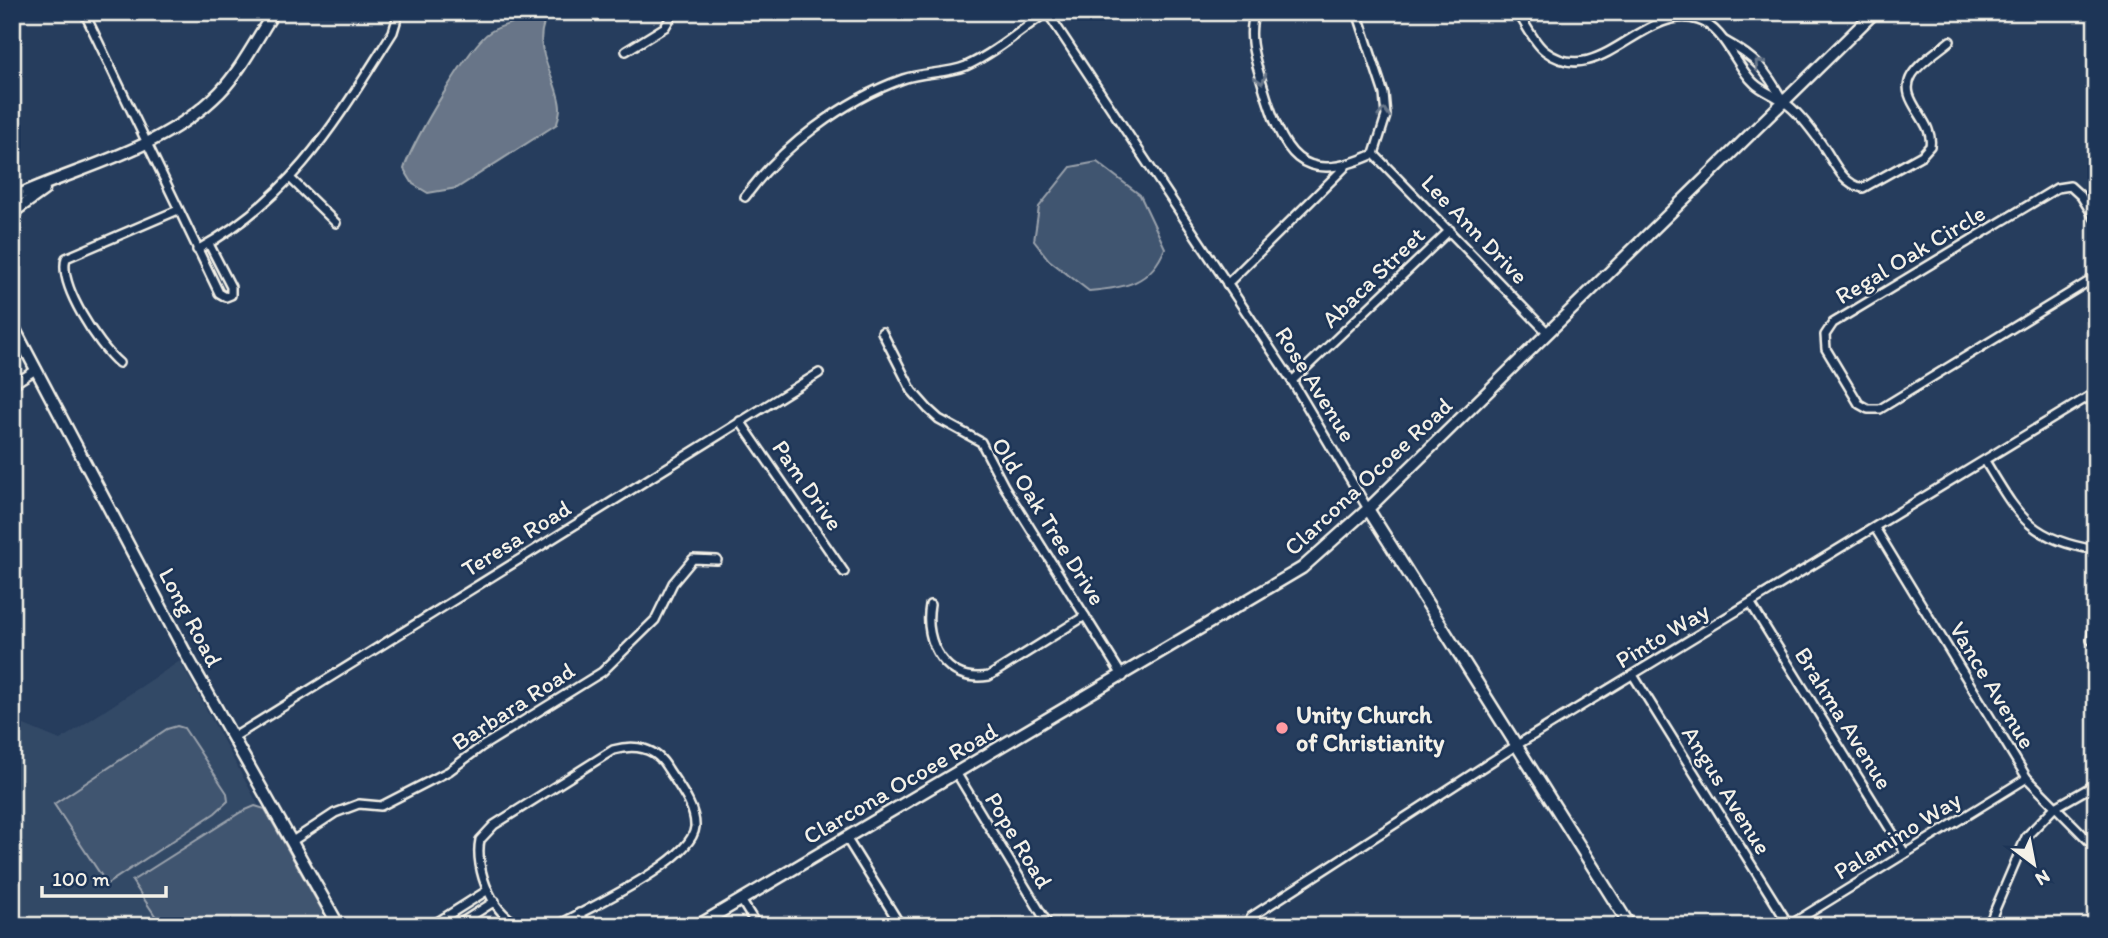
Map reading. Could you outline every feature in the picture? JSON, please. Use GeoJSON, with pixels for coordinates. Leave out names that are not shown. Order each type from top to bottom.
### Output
{"type":"FeatureCollection","features":[{"type":"Feature","properties":{"kind":"street"},"geometry":{"type":"LineString","coordinates":[[83,12],[197,250],[219,293],[226,297],[231,295],[231,286],[209,244]]}},
{"type":"Feature","properties":{"kind":"street"},"geometry":{"type":"LineString","coordinates":[[12,198],[146,145],[197,112],[221,91],[274,12]]}},
{"type":"Feature","properties":{"kind":"street"},"geometry":{"type":"LineString","coordinates":[[197,250],[209,244],[291,179],[330,131],[393,32],[399,12]]}},
{"type":"Feature","properties":{"kind":"street"},"geometry":{"type":"LineString","coordinates":[[626,51],[664,27],[674,12]]}},
{"type":"Feature","properties":{"kind":"street"},"geometry":{"type":"LineString","coordinates":[[745,197],[772,164],[829,118],[905,78],[943,73],[979,60],[1047,12]]}},
{"type":"Feature","properties":{"kind":"street","name":"Rose Avenue"},"geometry":{"type":"LineString","coordinates":[[1047,12],[1292,381],[1368,509],[1630,926]]}},
{"type":"Feature","properties":{"kind":"street"},"geometry":{"type":"LineString","coordinates":[[1255,12],[1251,47],[1277,131],[1284,145],[1299,159],[1320,167],[1345,167]]}},
{"type":"Feature","properties":{"kind":"street"},"geometry":{"type":"LineString","coordinates":[[1227,284],[1345,167],[1374,154],[1386,116],[1384,94],[1357,12]]}},
{"type":"Feature","properties":{"kind":"street"},"geometry":{"type":"LineString","coordinates":[[1517,12],[1544,51],[1562,60],[1579,63],[1603,55],[1658,24],[1678,18],[1700,16],[1722,39],[1755,84],[1784,102],[1804,121],[1846,181],[1853,186],[1871,185],[1922,155],[1930,146],[1930,130],[1908,95],[1908,83],[1913,73],[1950,41]]}},
{"type":"Feature","properties":{"kind":"street","name":"Clarcona Ocoee Road"},"geometry":{"type":"LineString","coordinates":[[697,926],[1123,677],[1302,568],[1368,509],[1875,12]]}},
{"type":"Feature","properties":{"kind":"street"},"geometry":{"type":"LineString","coordinates":[[1722,39],[1750,55],[1766,71],[1784,102]]}},
{"type":"Feature","properties":{"kind":"street","name":"Lee Ann Drive"},"geometry":{"type":"LineString","coordinates":[[1374,154],[1547,332]]}},
{"type":"Feature","properties":{"kind":"street"},"geometry":{"type":"LineString","coordinates":[[291,179],[336,223]]}},
{"type":"Feature","properties":{"kind":"street"},"geometry":{"type":"LineString","coordinates":[[12,213],[53,184]]}},
{"type":"Feature","properties":{"kind":"street","name":"Regal Oak Circle"},"geometry":{"type":"LineString","coordinates":[[2096,220],[2081,195],[2070,186],[2057,188],[1833,323],[1825,335],[1826,349],[1859,404],[1868,409],[1880,409],[2096,277]]}},
{"type":"Feature","properties":{"kind":"street"},"geometry":{"type":"LineString","coordinates":[[118,363],[102,349],[66,282],[62,270],[66,258],[178,210]]}},
{"type":"Feature","properties":{"kind":"street","name":"Abaca Street"},"geometry":{"type":"LineString","coordinates":[[1292,381],[1450,230]]}},
{"type":"Feature","properties":{"kind":"street","name":"Long Road"},"geometry":{"type":"LineString","coordinates":[[12,324],[187,656],[340,926]]}},
{"type":"Feature","properties":{"kind":"street","name":"Old Oak Tree Drive"},"geometry":{"type":"LineString","coordinates":[[882,331],[900,369],[928,409],[939,419],[981,442],[1004,486],[1123,677]]}},
{"type":"Feature","properties":{"kind":"street"},"geometry":{"type":"LineString","coordinates":[[12,385],[37,369]]}},
{"type":"Feature","properties":{"kind":"street","name":"Teresa Road"},"geometry":{"type":"LineString","coordinates":[[234,737],[819,373]]}},
{"type":"Feature","properties":{"kind":"street","name":"Pinto Way"},"geometry":{"type":"LineString","coordinates":[[1251,917],[1517,745],[2096,392]]}},
{"type":"Feature","properties":{"kind":"street","name":"Pam Drive"},"geometry":{"type":"LineString","coordinates":[[740,421],[844,572]]}},
{"type":"Feature","properties":{"kind":"street"},"geometry":{"type":"LineString","coordinates":[[1985,461],[2028,525],[2072,547],[2096,550]]}},
{"type":"Feature","properties":{"kind":"street","name":"Vance Avenue"},"geometry":{"type":"LineString","coordinates":[[1875,528],[2027,778],[2096,848]]}},
{"type":"Feature","properties":{"kind":"street","name":"Barbara Road"},"geometry":{"type":"LineString","coordinates":[[292,842],[335,813],[359,804],[381,806],[449,771],[481,747],[602,672],[655,620],[673,583],[692,559],[717,561]]}},
{"type":"Feature","properties":{"kind":"street","name":"Brahma Avenue"},"geometry":{"type":"LineString","coordinates":[[1751,604],[1905,853]]}},
{"type":"Feature","properties":{"kind":"street"},"geometry":{"type":"LineString","coordinates":[[930,605],[927,623],[932,643],[956,673],[972,679],[989,676],[1085,616]]}},
{"type":"Feature","properties":{"kind":"street"},"geometry":{"type":"LineString","coordinates":[[2091,640],[2096,610]]}},
{"type":"Feature","properties":{"kind":"street","name":"Angus Avenue"},"geometry":{"type":"LineString","coordinates":[[1633,675],[1789,926]]}},
{"type":"Feature","properties":{"kind":"street"},"geometry":{"type":"LineString","coordinates":[[526,926],[506,916],[488,890],[477,853],[480,840],[494,825],[612,750],[628,746],[649,749],[664,761],[691,808],[695,830],[690,843],[670,862],[579,914],[550,926]]}},
{"type":"Feature","properties":{"kind":"street","name":"Pope Road"},"geometry":{"type":"LineString","coordinates":[[957,774],[1049,926]]}},
{"type":"Feature","properties":{"kind":"street","name":"Palamino Way"},"geometry":{"type":"LineString","coordinates":[[1789,926],[2027,778]]}},
{"type":"Feature","properties":{"kind":"street"},"geometry":{"type":"LineString","coordinates":[[1988,926],[2026,837],[2054,808],[2096,784]]}},
{"type":"Feature","properties":{"kind":"street"},"geometry":{"type":"LineString","coordinates":[[847,839],[901,926]]}},
{"type":"Feature","properties":{"kind":"street"},"geometry":{"type":"LineString","coordinates":[[431,926],[488,890]]}},
{"type":"Feature","properties":{"kind":"street"},"geometry":{"type":"LineString","coordinates":[[741,900],[757,926]]}},
{"type":"Feature","properties":{"kind":"street"},"geometry":{"type":"LineString","coordinates":[[456,926],[495,901]]}},
{"type":"Feature","properties":{"kind":"street"},"geometry":{"type":"LineString","coordinates":[[579,914],[586,926]]}},
{"type":"Feature","properties":{"kind":"shaded area"},"geometry":{"type":"Polygon","coordinates":[[[534,12],[551,12],[541,35],[545,60],[558,96],[560,108],[557,124],[457,188],[428,193],[413,184],[404,169],[409,156],[442,96],[469,55],[490,32],[534,12]]]}},
{"type":"Feature","properties":{"kind":"shaded area"},"geometry":{"type":"Polygon","coordinates":[[[1097,162],[1140,195],[1165,248],[1159,260],[1144,277],[1125,286],[1089,291],[1049,260],[1034,241],[1039,207],[1071,167],[1097,162]]]}},
{"type":"Feature","properties":{"kind":"shaded area"},"geometry":{"type":"Polygon","coordinates":[[[180,661],[324,926],[12,926],[12,720],[60,740],[180,661]]]}},
{"type":"Feature","properties":{"kind":"shaded area"},"geometry":{"type":"Polygon","coordinates":[[[177,726],[184,728],[227,793],[228,801],[215,813],[107,884],[54,804],[167,729],[177,726]]]}},
{"type":"Feature","properties":{"kind":"shaded area"},"geometry":{"type":"Polygon","coordinates":[[[255,806],[265,809],[331,926],[162,926],[132,881],[241,812],[255,806]]]}},
{"type":"Feature","properties":{"kind":"place","name":"Unity Church of Christianity"},"geometry":{"type":"Point","coordinates":[1282,728]}}]}
